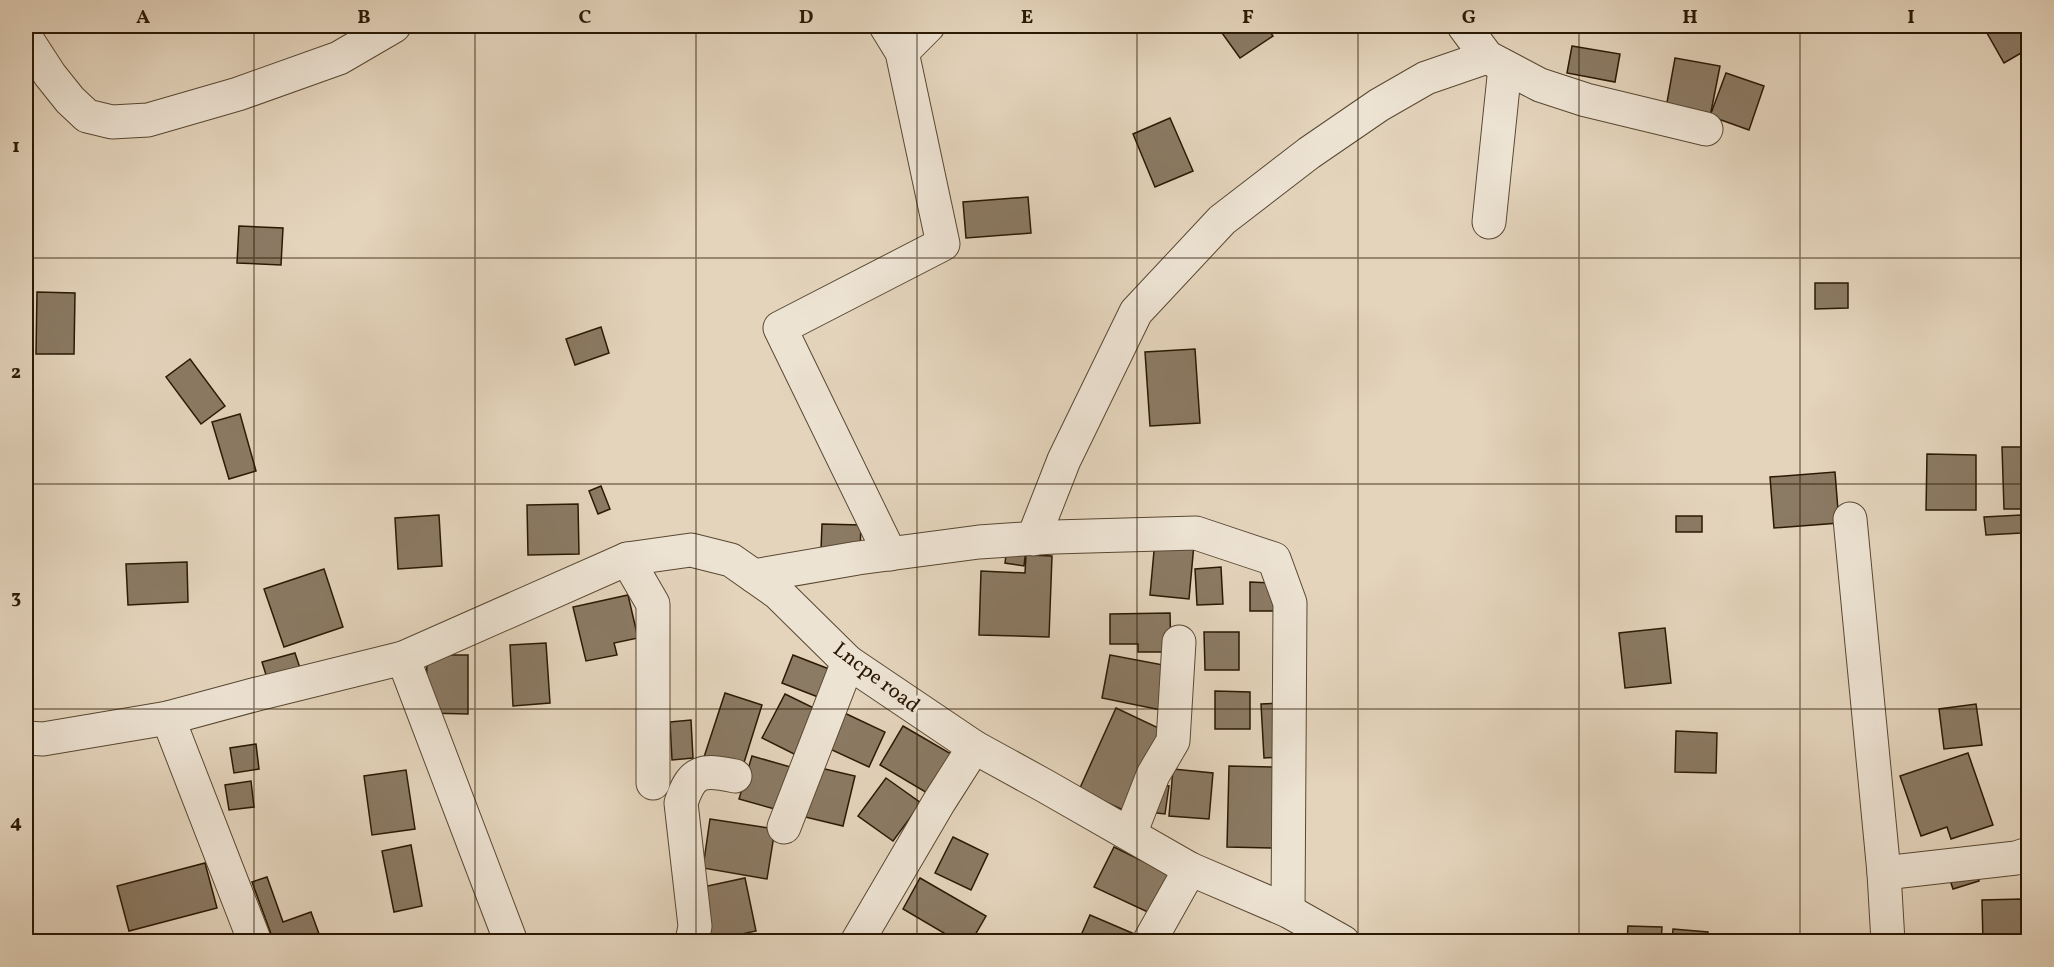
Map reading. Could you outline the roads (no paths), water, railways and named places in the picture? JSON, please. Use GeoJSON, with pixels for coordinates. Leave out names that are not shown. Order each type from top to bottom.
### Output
{"type":"FeatureCollection","features":[{"type":"Feature","properties":{"kind":"street"},"geometry":{"type":"LineString","coordinates":[[26,38],[50,75],[70,100],[87,116],[112,122],[148,120],[238,94],[339,58],[394,26]]}},
{"type":"Feature","properties":{"kind":"street"},"geometry":{"type":"LineString","coordinates":[[890,554],[780,328],[943,244],[894,39],[928,26]]}},
{"type":"Feature","properties":{"kind":"street"},"geometry":{"type":"LineString","coordinates":[[1464,26],[1496,62],[1540,84],[1586,100],[1706,129]]}},
{"type":"Feature","properties":{"kind":"street"},"geometry":{"type":"LineString","coordinates":[[1489,222],[1496,62]]}},
{"type":"Feature","properties":{"kind":"street"},"geometry":{"type":"LineString","coordinates":[[1033,539],[1064,460],[1136,312],[1222,220],[1309,153],[1379,105],[1426,78],[1496,62]]}},
{"type":"Feature","properties":{"kind":"street"},"geometry":{"type":"LineString","coordinates":[[1850,519],[1884,873],[1888,942]]}},
{"type":"Feature","properties":{"kind":"street"},"geometry":{"type":"LineString","coordinates":[[754,576],[979,542],[1196,533],[1274,559],[1290,603],[1288,911]]}},
{"type":"Feature","properties":{"kind":"street","name":"Lncpe road"},"geometry":{"type":"LineString","coordinates":[[26,738],[43,739],[168,718],[404,658],[627,559],[691,550],[731,560],[754,576],[778,593],[848,662],[974,747],[1190,869],[1288,911],[1343,942]]}},
{"type":"Feature","properties":{"kind":"street"},"geometry":{"type":"LineString","coordinates":[[627,559],[653,604],[652,783]]}},
{"type":"Feature","properties":{"kind":"street"},"geometry":{"type":"LineString","coordinates":[[1130,834],[1153,776],[1173,741],[1179,642]]}},
{"type":"Feature","properties":{"kind":"street"},"geometry":{"type":"LineString","coordinates":[[404,658],[511,942]]}},
{"type":"Feature","properties":{"kind":"street"},"geometry":{"type":"LineString","coordinates":[[784,827],[848,662]]}},
{"type":"Feature","properties":{"kind":"street"},"geometry":{"type":"LineString","coordinates":[[168,718],[255,942]]}},
{"type":"Feature","properties":{"kind":"street"},"geometry":{"type":"LineString","coordinates":[[857,942],[974,747]]}},
{"type":"Feature","properties":{"kind":"street"},"geometry":{"type":"LineString","coordinates":[[692,942],[695,926],[681,803],[687,785],[698,775],[712,771],[735,776]]}},
{"type":"Feature","properties":{"kind":"street"},"geometry":{"type":"LineString","coordinates":[[1884,873],[2016,858],[2028,854]]}},
{"type":"Feature","properties":{"kind":"street"},"geometry":{"type":"LineString","coordinates":[[1149,942],[1190,869]]}}]}
